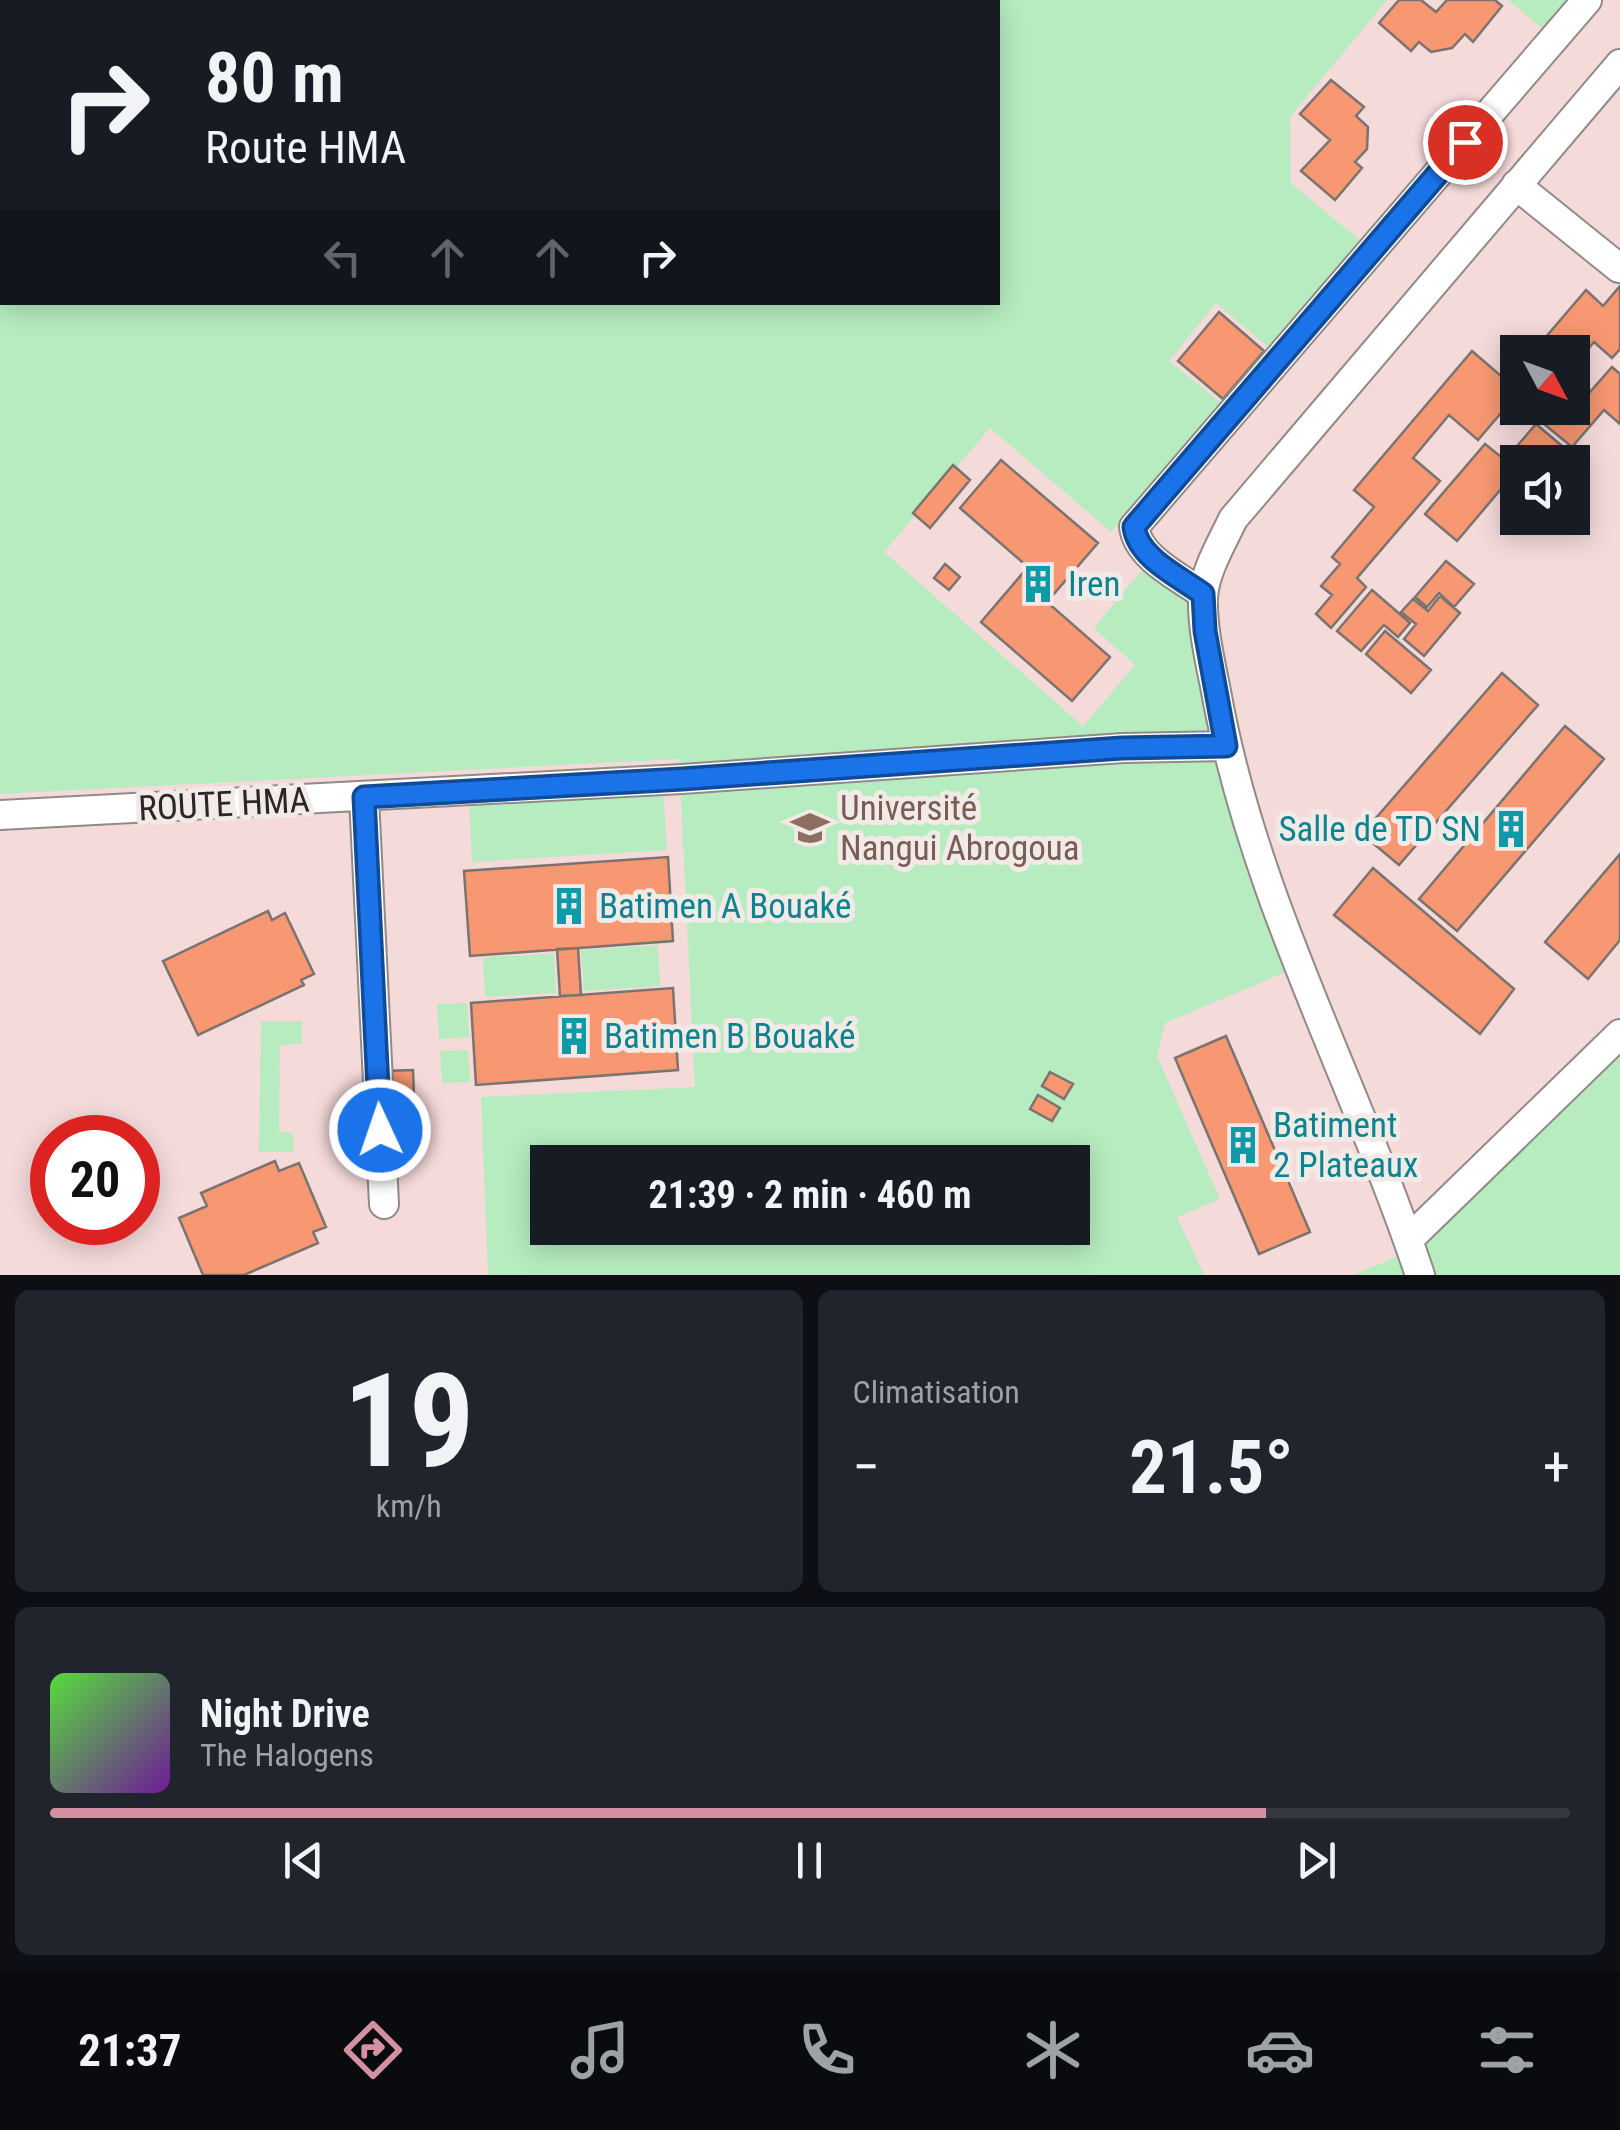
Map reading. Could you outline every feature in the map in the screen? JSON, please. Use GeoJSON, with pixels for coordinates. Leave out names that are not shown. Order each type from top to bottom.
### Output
{"type":"FeatureCollection","features":[{"type":"Feature","properties":{"kind":"lane"},"geometry":{"type":"LineString","coordinates":[[1203,594],[1150,556],[1136,538],[1134,527],[1587,0]]}},
{"type":"Feature","properties":{"kind":"lane"},"geometry":{"type":"LineString","coordinates":[[1420,1275],[1265,874],[1226,746],[1205,631],[1203,594],[1233,519],[1620,64]]}},
{"type":"Feature","properties":{"kind":"lane"},"geometry":{"type":"LineString","coordinates":[[1516,185],[1620,268]]}},
{"type":"Feature","properties":{"kind":"lane","name":"ROUTE HMA"},"geometry":{"type":"LineString","coordinates":[[0,815],[682,779],[1122,748],[1226,746]]}},
{"type":"Feature","properties":{"kind":"lane"},"geometry":{"type":"LineString","coordinates":[[364,797],[384,1204]]}},
{"type":"Feature","properties":{"kind":"lane"},"geometry":{"type":"LineString","coordinates":[[1408,1240],[1620,1034]]}},
{"type":"Feature","properties":{"kind":"shaded area","name":"Université Nangui Abrogoua"},"geometry":{"type":"Polygon","coordinates":[[[1000,0],[1620,0],[1620,1275],[0,1275],[0,305],[1000,305],[1000,0]]]}},
{"type":"Feature","properties":{"kind":"green space"},"geometry":{"type":"Polygon","coordinates":[[[1000,0],[1387,0],[1290,117],[1291,183],[1363,243],[1273,351],[1216,303],[1169,361],[1221,403],[1111,532],[990,428],[884,552],[1083,726],[1135,665],[1094,628],[1141,571],[1192,604],[1291,970],[1165,1023],[1157,1056],[1220,1199],[1177,1217],[1204,1275],[488,1275],[481,1097],[695,1087],[679,759],[0,794],[0,305],[1000,305],[1000,0]]]}},
{"type":"Feature","properties":{"kind":"green space"},"geometry":{"type":"Polygon","coordinates":[[[1508,0],[1567,0],[1543,29],[1508,0]]]}},
{"type":"Feature","properties":{"kind":"green space"},"geometry":{"type":"Polygon","coordinates":[[[663,790],[667,850],[472,862],[469,802],[663,790]]]}},
{"type":"Feature","properties":{"kind":"green space"},"geometry":{"type":"Polygon","coordinates":[[[658,945],[660,986],[584,991],[581,950],[658,945]]]}},
{"type":"Feature","properties":{"kind":"green space"},"geometry":{"type":"Polygon","coordinates":[[[554,954],[556,993],[485,997],[483,957],[554,954]]]}},
{"type":"Feature","properties":{"kind":"green space"},"geometry":{"type":"Polygon","coordinates":[[[467,1003],[469,1037],[439,1039],[437,1004],[467,1003]]]}},
{"type":"Feature","properties":{"kind":"green space"},"geometry":{"type":"Polygon","coordinates":[[[261,1021],[302,1021],[302,1044],[280,1045],[279,1132],[293,1133],[293,1152],[259,1152],[261,1021]]]}},
{"type":"Feature","properties":{"kind":"green space"},"geometry":{"type":"Polygon","coordinates":[[[1620,1041],[1620,1275],[1353,1275],[1394,1258],[1620,1041]]]}},
{"type":"Feature","properties":{"kind":"green space"},"geometry":{"type":"Polygon","coordinates":[[[468,1050],[470,1082],[442,1083],[440,1051],[468,1050]]]}},
{"type":"Feature","properties":{"kind":"building"},"geometry":{"type":"Polygon","coordinates":[[[1399,0],[1421,0],[1436,12],[1447,0],[1495,0],[1502,6],[1473,42],[1465,34],[1452,48],[1431,52],[1419,42],[1411,51],[1379,23],[1399,0]]]}},
{"type":"Feature","properties":{"kind":"building"},"geometry":{"type":"Polygon","coordinates":[[[1331,80],[1364,107],[1356,116],[1368,127],[1367,149],[1355,162],[1362,168],[1335,200],[1301,171],[1330,140],[1300,114],[1331,80]]]}},
{"type":"Feature","properties":{"kind":"building"},"geometry":{"type":"Polygon","coordinates":[[[1620,286],[1620,349],[1612,358],[1594,342],[1590,347],[1590,335],[1548,335],[1586,290],[1603,306],[1620,286]]]}},
{"type":"Feature","properties":{"kind":"building"},"geometry":{"type":"Polygon","coordinates":[[[1219,312],[1264,351],[1223,399],[1178,361],[1219,312]]]}},
{"type":"Feature","properties":{"kind":"building"},"geometry":{"type":"Polygon","coordinates":[[[1472,351],[1500,375],[1500,414],[1478,440],[1449,415],[1413,458],[1440,481],[1357,578],[1366,587],[1331,628],[1316,614],[1332,595],[1321,586],[1340,564],[1332,557],[1374,507],[1354,490],[1472,351]]]}},
{"type":"Feature","properties":{"kind":"building"},"geometry":{"type":"Polygon","coordinates":[[[1612,367],[1620,374],[1620,424],[1604,410],[1574,445],[1570,445],[1545,425],[1590,425],[1590,392],[1612,367]]]}},
{"type":"Feature","properties":{"kind":"building"},"geometry":{"type":"Polygon","coordinates":[[[1537,425],[1561,445],[1518,445],[1537,425]]]}},
{"type":"Feature","properties":{"kind":"building"},"geometry":{"type":"Polygon","coordinates":[[[1485,444],[1500,456],[1500,490],[1457,541],[1425,514],[1485,444]]]}},
{"type":"Feature","properties":{"kind":"building","name":"Iren"},"geometry":{"type":"Polygon","coordinates":[[[1001,460],[1098,543],[1047,602],[1110,657],[1072,701],[981,622],[1028,567],[960,508],[1001,460]]]}},
{"type":"Feature","properties":{"kind":"building"},"geometry":{"type":"Polygon","coordinates":[[[953,465],[970,480],[930,528],[913,513],[953,465]]]}},
{"type":"Feature","properties":{"kind":"building"},"geometry":{"type":"Polygon","coordinates":[[[1446,561],[1474,584],[1454,607],[1439,593],[1427,607],[1415,597],[1446,561]]]}},
{"type":"Feature","properties":{"kind":"building"},"geometry":{"type":"Polygon","coordinates":[[[945,564],[960,577],[949,590],[934,578],[945,564]]]}},
{"type":"Feature","properties":{"kind":"building"},"geometry":{"type":"Polygon","coordinates":[[[1372,590],[1410,623],[1398,637],[1384,625],[1361,651],[1337,631],[1372,590]]]}},
{"type":"Feature","properties":{"kind":"building"},"geometry":{"type":"Polygon","coordinates":[[[1440,596],[1460,613],[1424,656],[1404,639],[1416,624],[1401,612],[1413,599],[1428,611],[1440,596]]]}},
{"type":"Feature","properties":{"kind":"building"},"geometry":{"type":"Polygon","coordinates":[[[1385,631],[1431,670],[1411,693],[1366,654],[1385,631]]]}},
{"type":"Feature","properties":{"kind":"building","name":"Salle de TD SN"},"geometry":{"type":"Polygon","coordinates":[[[1502,673],[1538,705],[1399,865],[1362,834],[1502,673]]]}},
{"type":"Feature","properties":{"kind":"building","name":"Salle de TD SN"},"geometry":{"type":"Polygon","coordinates":[[[1565,726],[1604,759],[1457,931],[1419,899],[1565,726]]]}},
{"type":"Feature","properties":{"kind":"building"},"geometry":{"type":"Polygon","coordinates":[[[1620,854],[1620,940],[1588,979],[1545,942],[1620,854]]]}},
{"type":"Feature","properties":{"kind":"building","name":"Batimen A Bouaké"},"geometry":{"type":"Polygon","coordinates":[[[668,857],[673,941],[470,956],[464,871],[668,857]]]}},
{"type":"Feature","properties":{"kind":"building"},"geometry":{"type":"Polygon","coordinates":[[[1373,868],[1514,989],[1480,1034],[1334,915],[1373,868]]]}},
{"type":"Feature","properties":{"kind":"building"},"geometry":{"type":"Polygon","coordinates":[[[268,911],[272,920],[285,913],[314,974],[301,980],[304,985],[198,1035],[163,961],[268,911]]]}},
{"type":"Feature","properties":{"kind":"building"},"geometry":{"type":"Polygon","coordinates":[[[578,948],[581,995],[560,996],[557,949],[578,948]]]}},
{"type":"Feature","properties":{"kind":"building","name":"Batimen B Bouaké"},"geometry":{"type":"Polygon","coordinates":[[[673,988],[678,1070],[476,1085],[471,1003],[673,988]]]}},
{"type":"Feature","properties":{"kind":"building","name":"Batiment 2 Plateaux"},"geometry":{"type":"Polygon","coordinates":[[[1226,1036],[1310,1232],[1259,1254],[1175,1058],[1226,1036]]]}},
{"type":"Feature","properties":{"kind":"building"},"geometry":{"type":"Polygon","coordinates":[[[413,1070],[415,1123],[385,1124],[383,1071],[413,1070]]]}},
{"type":"Feature","properties":{"kind":"building"},"geometry":{"type":"Polygon","coordinates":[[[1050,1072],[1073,1084],[1064,1099],[1042,1086],[1050,1072]]]}},
{"type":"Feature","properties":{"kind":"building"},"geometry":{"type":"Polygon","coordinates":[[[1038,1095],[1060,1108],[1052,1121],[1030,1109],[1038,1095]]]}},
{"type":"Feature","properties":{"kind":"building"},"geometry":{"type":"Polygon","coordinates":[[[275,1161],[279,1171],[299,1163],[326,1227],[313,1232],[318,1243],[244,1275],[203,1275],[179,1218],[207,1206],[201,1193],[275,1161]]]}},
{"type":"Feature","properties":{"kind":"place","name":"Iren"},"geometry":{"type":"Point","coordinates":[1038,584]}},
{"type":"Feature","properties":{"kind":"place","name":"Université Nangui Abrogoua"},"geometry":{"type":"Point","coordinates":[810,828]}},
{"type":"Feature","properties":{"kind":"place","name":"Salle de TD SN"},"geometry":{"type":"Point","coordinates":[1511,829]}},
{"type":"Feature","properties":{"kind":"place","name":"Batimen A Bouaké"},"geometry":{"type":"Point","coordinates":[569,906]}},
{"type":"Feature","properties":{"kind":"place","name":"Batimen B Bouaké"},"geometry":{"type":"Point","coordinates":[574,1036]}},
{"type":"Feature","properties":{"kind":"place","name":"Batiment 2 Plateaux"},"geometry":{"type":"Point","coordinates":[1243,1145]}},
{"type":"Feature","properties":{"kind":"route"},"geometry":{"type":"LineString","coordinates":[[380,1130],[364,797],[1122,748],[1226,746],[1205,631],[1203,594],[1150,556],[1136,538],[1134,527],[1465,142]]}}]}
